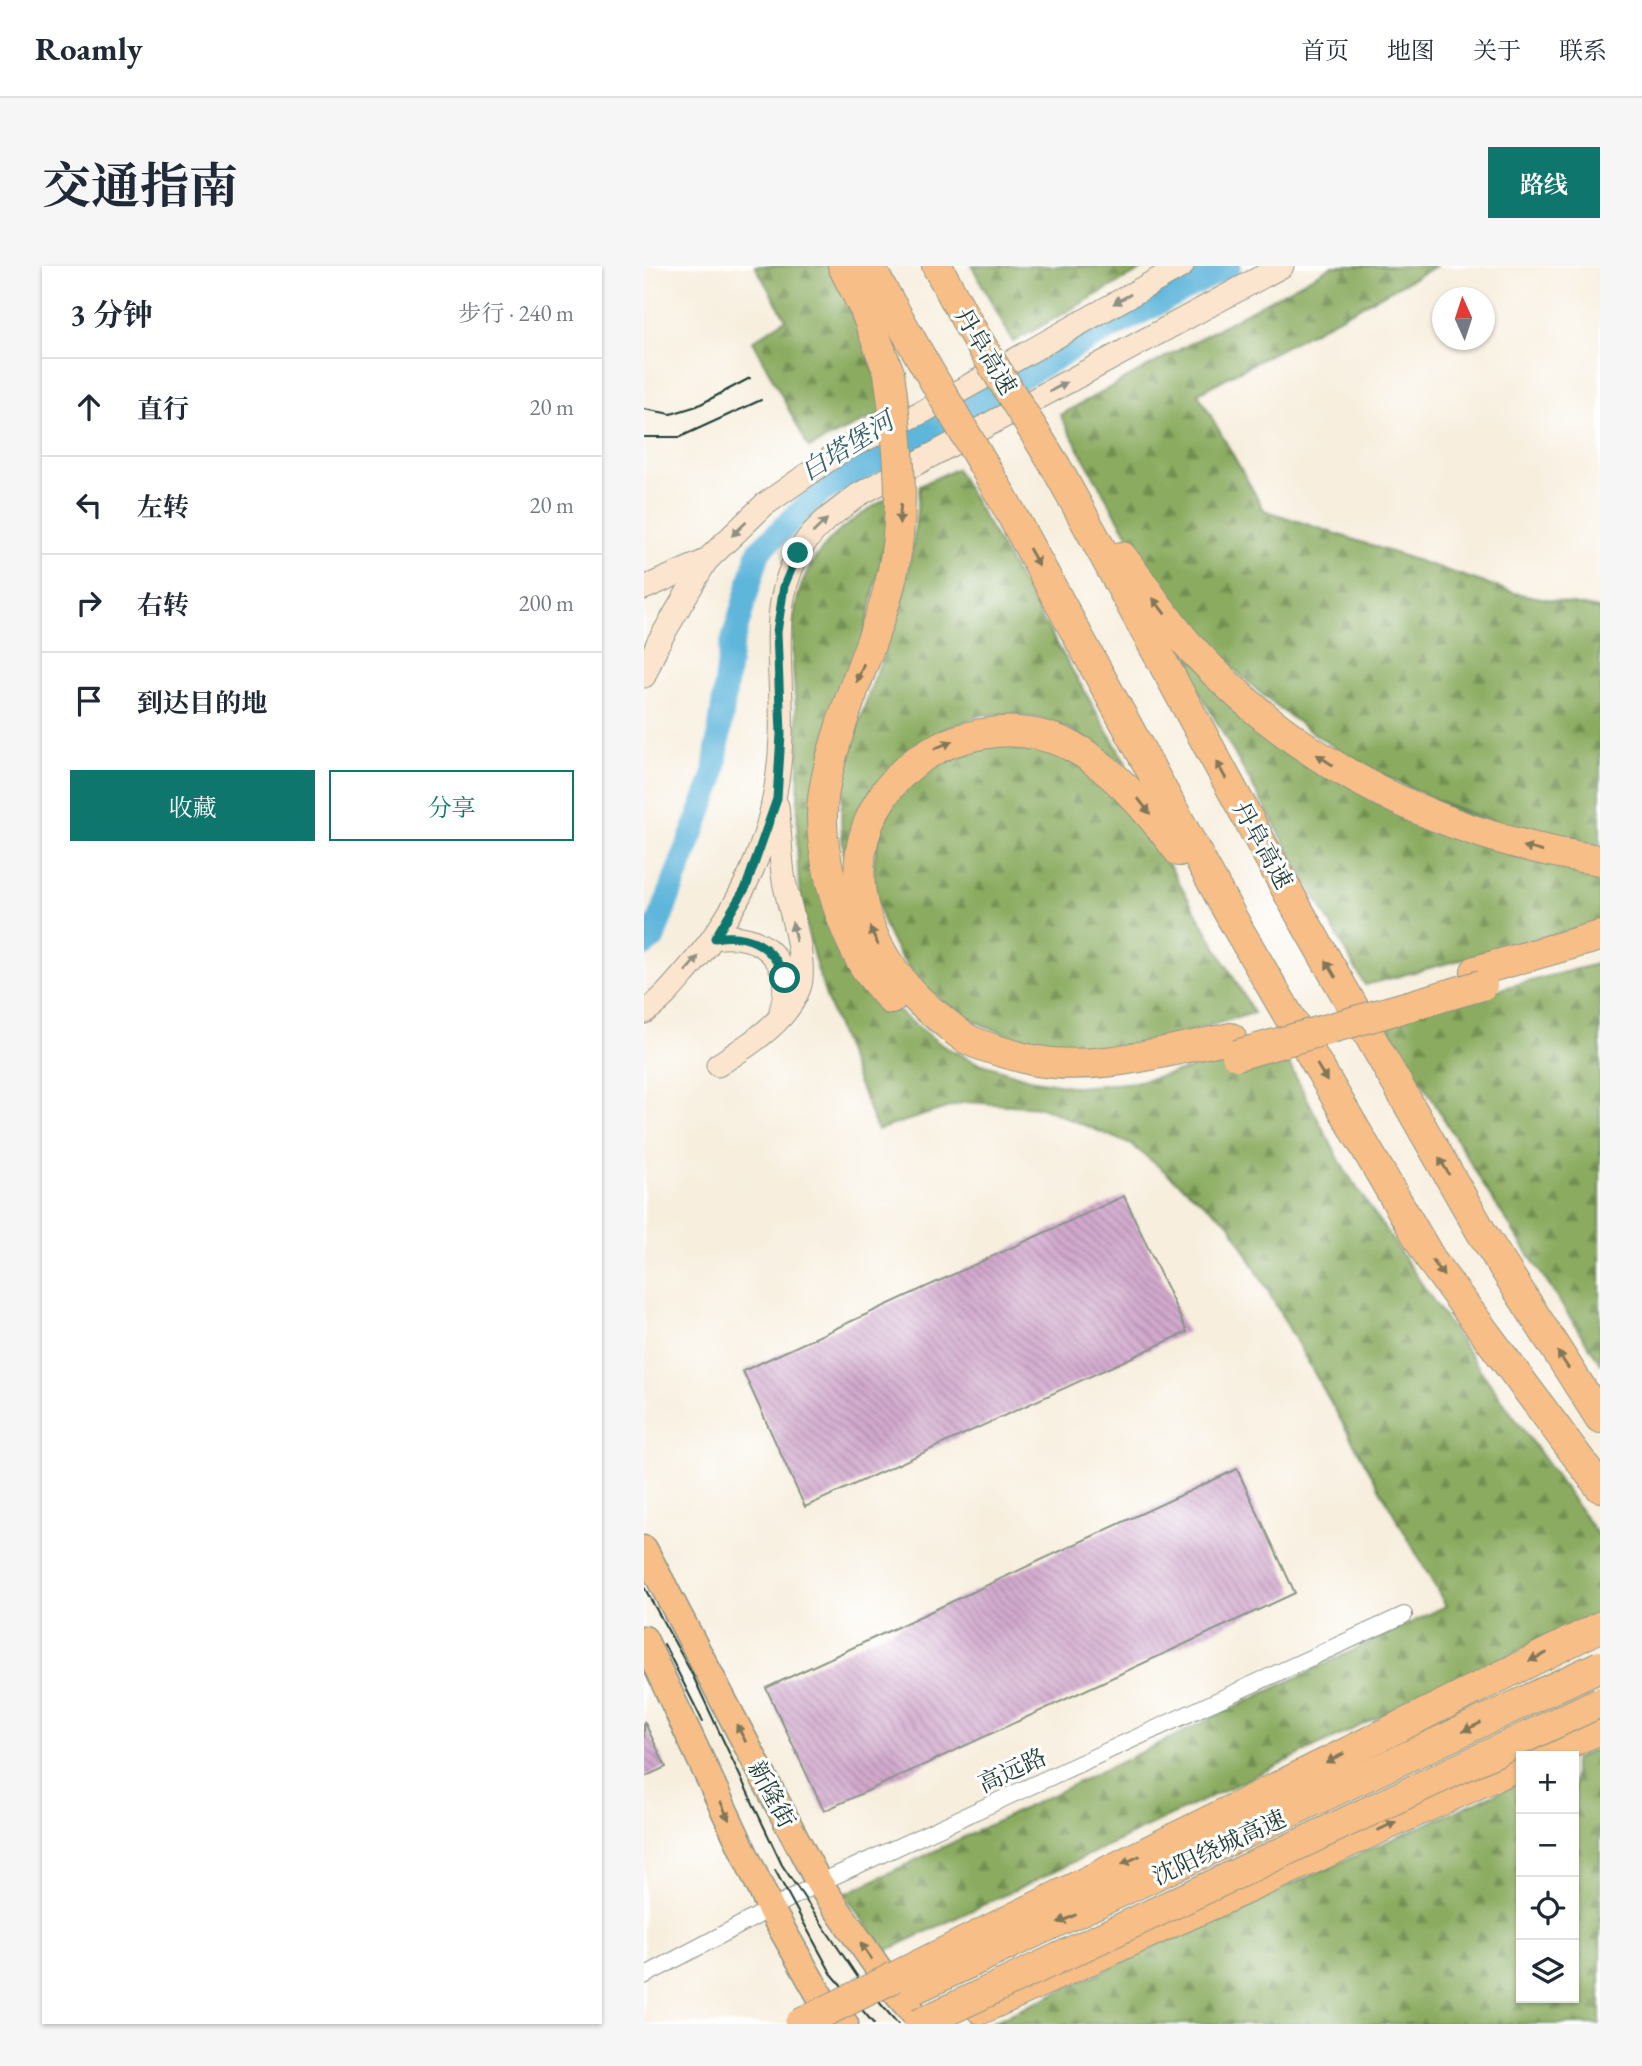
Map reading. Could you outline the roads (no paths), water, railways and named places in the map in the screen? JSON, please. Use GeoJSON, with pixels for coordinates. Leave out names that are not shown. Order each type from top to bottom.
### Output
{"type":"FeatureCollection","features":[{"type":"Feature","properties":{"kind":"highway"},"geometry":{"type":"LineString","coordinates":[[842,266],[865,310],[889,373],[899,443],[901,510],[891,584],[841,725],[824,793],[825,847],[840,913],[864,966],[898,1009],[952,1048],[1021,1076],[1081,1082],[1145,1076],[1234,1046],[1479,978],[1600,936]]}},
{"type":"Feature","properties":{"kind":"highway"},"geometry":{"type":"LineString","coordinates":[[869,266],[1002,497],[1238,929],[1433,1263],[1600,1488]]}},
{"type":"Feature","properties":{"kind":"highway","name":"丹阜高速"},"geometry":{"type":"LineString","coordinates":[[937,266],[971,329],[1060,473],[1299,912],[1475,1221],[1600,1418]]}},
{"type":"Feature","properties":{"kind":"highway"},"geometry":{"type":"LineString","coordinates":[[1060,473],[1193,650],[1261,713],[1327,762],[1390,798],[1458,827],[1544,852],[1600,860]]}},
{"type":"Feature","properties":{"kind":"highway"},"geometry":{"type":"LineString","coordinates":[[1234,1046],[1081,1063],[1033,1060],[969,1040],[918,1002],[885,960],[862,912],[859,885],[862,846],[873,810],[895,779],[926,752],[960,737],[1006,729],[1052,737],[1090,757],[1137,796],[1238,929]]}},
{"type":"Feature","properties":{"kind":"highway"},"geometry":{"type":"LineString","coordinates":[[1479,978],[1600,953]]}},
{"type":"Feature","properties":{"kind":"highway"},"geometry":{"type":"LineString","coordinates":[[800,2024],[1600,1627]]}},
{"type":"Feature","properties":{"kind":"highway","name":"沈阳绕城高速"},"geometry":{"type":"LineString","coordinates":[[837,2024],[1087,1910],[1600,1666]]}},
{"type":"Feature","properties":{"kind":"highway"},"geometry":{"type":"LineString","coordinates":[[921,2024],[1600,1702]]}},
{"type":"Feature","properties":{"kind":"highway"},"geometry":{"type":"LineString","coordinates":[[1550,1751],[1600,1728]]}},
{"type":"Feature","properties":{"kind":"highway"},"geometry":{"type":"LineString","coordinates":[[945,2024],[1028,1990],[1516,1766]]}},
{"type":"Feature","properties":{"kind":"main road"},"geometry":{"type":"LineString","coordinates":[[644,676],[658,643],[706,561],[764,505],[841,452],[924,411],[1182,266]]}},
{"type":"Feature","properties":{"kind":"main road"},"geometry":{"type":"LineString","coordinates":[[718,1065],[748,1045],[779,1017],[801,985],[801,968],[784,879],[777,799],[781,734],[777,632],[784,586],[798,553],[817,526],[858,495],[1282,266]]}},
{"type":"Feature","properties":{"kind":"main road"},"geometry":{"type":"LineString","coordinates":[[644,588],[706,561]]}},
{"type":"Feature","properties":{"kind":"main road"},"geometry":{"type":"LineString","coordinates":[[644,1012],[658,1004],[715,938],[746,887],[777,799]]}},
{"type":"Feature","properties":{"kind":"main road"},"geometry":{"type":"LineString","coordinates":[[715,938],[735,934],[760,943],[778,960],[785,978],[785,998],[779,1017]]}},
{"type":"Feature","properties":{"kind":"main road","name":"新隆街"},"geometry":{"type":"LineString","coordinates":[[644,1549],[819,1883],[892,1988],[921,2024]]}},
{"type":"Feature","properties":{"kind":"main road","name":"新隆街"},"geometry":{"type":"LineString","coordinates":[[645,1643],[771,1910],[821,1998],[845,2024]]}},
{"type":"Feature","properties":{"kind":"street","name":"高远路"},"geometry":{"type":"LineString","coordinates":[[644,1976],[819,1883],[1404,1615]]}},
{"type":"Feature","properties":{"kind":"waterway","name":"白塔堡河"},"geometry":{"type":"LineString","coordinates":[[644,945],[653,938],[713,779],[731,647],[759,551],[820,493],[1071,349],[1229,266]]}},
{"type":"Feature","properties":{"kind":"tram line"},"geometry":{"type":"LineString","coordinates":[[644,409],[671,414],[697,406],[750,378]]}},
{"type":"Feature","properties":{"kind":"tram line"},"geometry":{"type":"LineString","coordinates":[[644,437],[680,437],[761,400]]}},
{"type":"Feature","properties":{"kind":"tram line"},"geometry":{"type":"LineString","coordinates":[[644,1587],[691,1672],[782,1865],[859,1979],[898,2024]]}},
{"type":"Feature","properties":{"kind":"tram line"},"geometry":{"type":"LineString","coordinates":[[664,1644],[703,1722]]}},
{"type":"Feature","properties":{"kind":"tram line"},"geometry":{"type":"LineString","coordinates":[[775,1870],[831,1973],[874,2024]]}}]}
